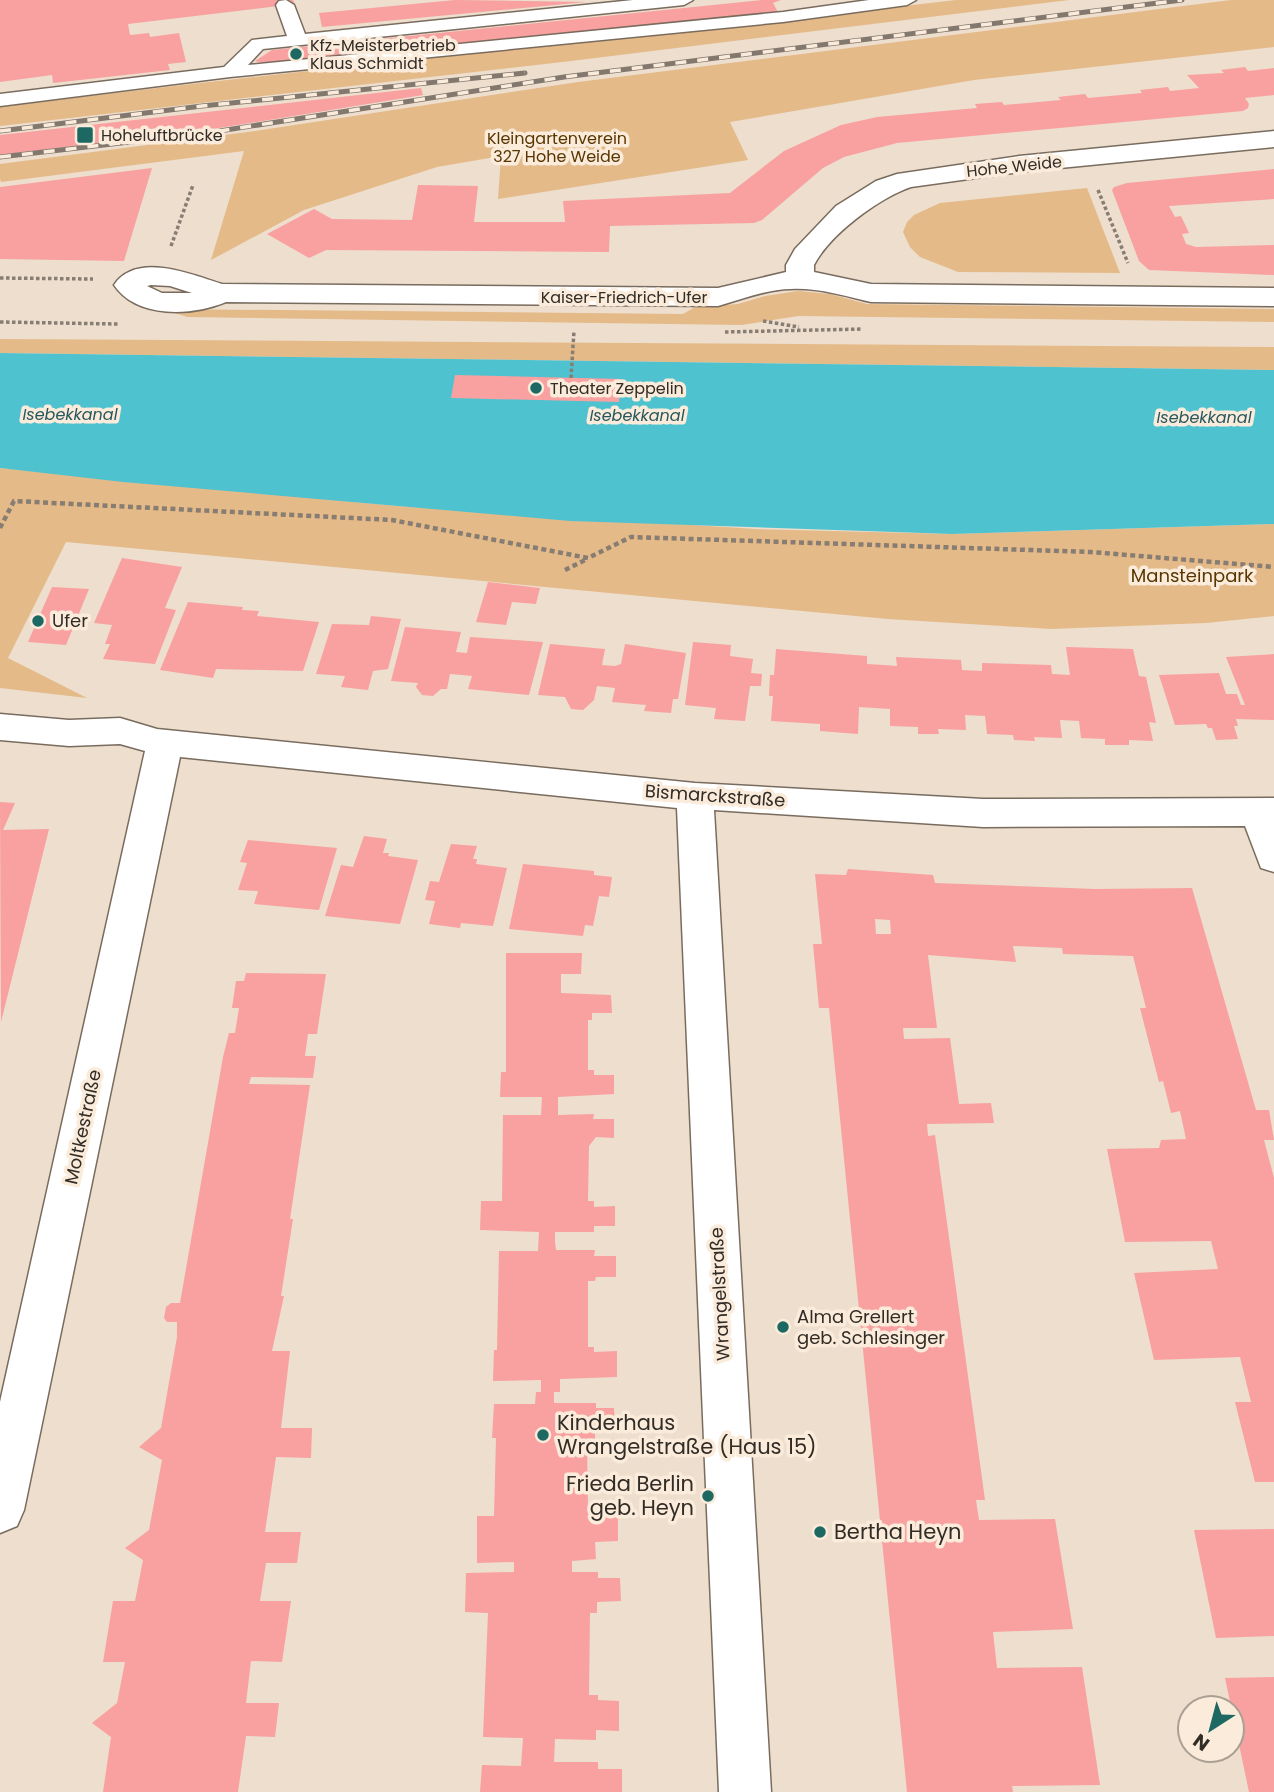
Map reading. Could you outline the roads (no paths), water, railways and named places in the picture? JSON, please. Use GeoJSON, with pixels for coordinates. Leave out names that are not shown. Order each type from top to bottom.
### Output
{"type":"FeatureCollection","features":[{"type":"Feature","properties":{"kind":"street","name":"Hohe Weide"},"geometry":{"type":"LineString","coordinates":[[800,279],[800,265],[805,255],[846,212],[875,192],[907,180],[1019,164],[1274,139]]}},
{"type":"Feature","properties":{"kind":"street","name":"Kaiser-Friedrich-Ufer"},"geometry":{"type":"LineString","coordinates":[[128,285],[136,294],[164,302],[208,300],[222,293],[718,297],[770,282],[800,279],[828,282],[871,293],[1274,297]]}},
{"type":"Feature","properties":{"kind":"street","name":"Bismarckstraße"},"geometry":{"type":"LineString","coordinates":[[0,726],[69,733],[115,748],[161,743],[695,796],[983,813],[1267,813]]}},
{"type":"Feature","properties":{"kind":"street","name":"Moltkestraße"},"geometry":{"type":"LineString","coordinates":[[0,1510],[161,743]]}},
{"type":"Feature","properties":{"kind":"street","name":"Wrangelstraße"},"geometry":{"type":"LineString","coordinates":[[695,796],[745,1792]]}},
{"type":"Feature","properties":{"kind":"street"},"geometry":{"type":"LineString","coordinates":[[1267,813],[1274,858]]}},
{"type":"Feature","properties":{"kind":"lane"},"geometry":{"type":"LineString","coordinates":[[230,72],[258,44],[684,0]]}},
{"type":"Feature","properties":{"kind":"lane"},"geometry":{"type":"LineString","coordinates":[[0,100],[230,72],[783,17],[908,0]]}},
{"type":"Feature","properties":{"kind":"lane"},"geometry":{"type":"LineString","coordinates":[[285,5],[298,40]]}},
{"type":"Feature","properties":{"kind":"water","name":"Isebekkanal"},"geometry":{"type":"Polygon","coordinates":[[[0,353],[1274,370],[1274,524],[952,534],[570,521],[123,482],[0,468],[0,353]]]}},
{"type":"Feature","properties":{"kind":"railway"},"geometry":{"type":"LineString","coordinates":[[0,157],[207,133],[564,77],[1182,0]]}},
{"type":"Feature","properties":{"kind":"railway"},"geometry":{"type":"LineString","coordinates":[[0,131],[202,106],[525,73]]}},
{"type":"Feature","properties":{"kind":"place","name":"Kfz-Meisterbetrieb Klaus Schmidt"},"geometry":{"type":"Point","coordinates":[296,54]}},
{"type":"Feature","properties":{"kind":"place","name":"Hoheluftbrücke"},"geometry":{"type":"Point","coordinates":[85,135]}},
{"type":"Feature","properties":{"kind":"place","name":"Theater Zeppelin"},"geometry":{"type":"Point","coordinates":[536,388]}},
{"type":"Feature","properties":{"kind":"place","name":"Ufer"},"geometry":{"type":"Point","coordinates":[38,621]}},
{"type":"Feature","properties":{"kind":"place","name":"Alma Grellert geb. Schlesinger"},"geometry":{"type":"Point","coordinates":[783,1327]}},
{"type":"Feature","properties":{"kind":"place","name":"Kinderhaus Wrangelstraße (Haus 15)"},"geometry":{"type":"Point","coordinates":[543,1435]}},
{"type":"Feature","properties":{"kind":"place","name":"Frieda Berlin geb. Heyn"},"geometry":{"type":"Point","coordinates":[708,1496]}},
{"type":"Feature","properties":{"kind":"place","name":"Bertha Heyn"},"geometry":{"type":"Point","coordinates":[820,1532]}},
{"type":"Feature","properties":{"kind":"park label","name":"Kleingartenverein 327 Hohe Weide"},"geometry":{"type":"Point","coordinates":[557,147]}},
{"type":"Feature","properties":{"kind":"park label","name":"Mansteinpark"},"geometry":{"type":"Point","coordinates":[1192,576]}}]}
